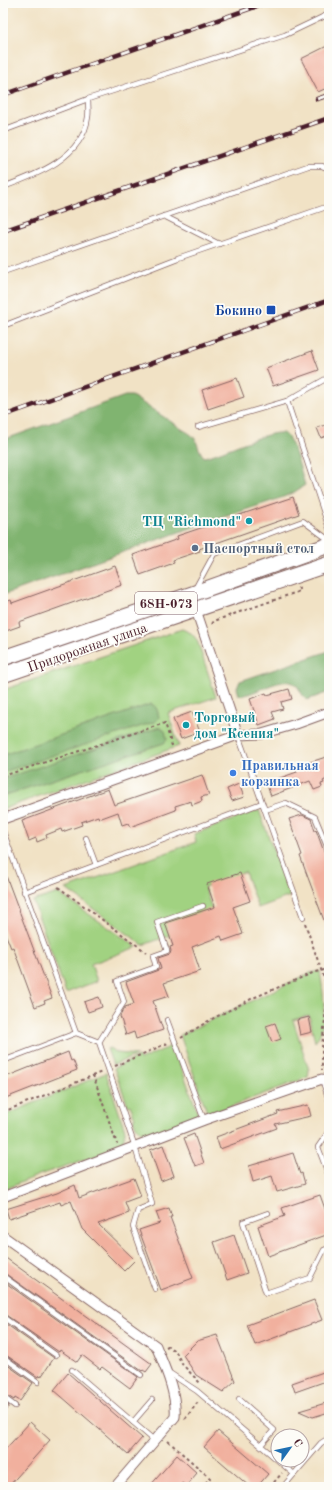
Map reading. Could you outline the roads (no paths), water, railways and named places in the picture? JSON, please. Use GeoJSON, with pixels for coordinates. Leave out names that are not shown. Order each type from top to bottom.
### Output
{"type":"FeatureCollection","features":[{"type":"Feature","properties":{"kind":"main road","name":"68Н-073"},"geometry":{"type":"LineString","coordinates":[[3,658],[192,594],[329,545]]}},
{"type":"Feature","properties":{"kind":"main road","name":"Придорожная улица"},"geometry":{"type":"LineString","coordinates":[[3,675],[329,564]]}},
{"type":"Feature","properties":{"kind":"street"},"geometry":{"type":"LineString","coordinates":[[196,610],[238,735]]}},
{"type":"Feature","properties":{"kind":"street"},"geometry":{"type":"LineString","coordinates":[[3,819],[238,735],[262,734],[329,712]]}},
{"type":"Feature","properties":{"kind":"street"},"geometry":{"type":"LineString","coordinates":[[3,1197],[204,1120],[322,1079]]}},
{"type":"Feature","properties":{"kind":"street"},"geometry":{"type":"LineString","coordinates":[[3,1236],[157,1348],[166,1371],[175,1407],[175,1417],[115,1487]]}},
{"type":"Feature","properties":{"kind":"lane"},"geometry":{"type":"LineString","coordinates":[[3,131],[88,98],[285,35],[329,14]]}},
{"type":"Feature","properties":{"kind":"lane"},"geometry":{"type":"LineString","coordinates":[[3,187],[38,173],[56,162],[74,148],[84,132],[88,118],[88,98]]}},
{"type":"Feature","properties":{"kind":"lane"},"geometry":{"type":"LineString","coordinates":[[3,272],[308,166],[322,166],[329,169]]}},
{"type":"Feature","properties":{"kind":"lane"},"geometry":{"type":"LineString","coordinates":[[3,326],[178,258],[329,206]]}},
{"type":"Feature","properties":{"kind":"lane"},"geometry":{"type":"LineString","coordinates":[[164,216],[220,244]]}},
{"type":"Feature","properties":{"kind":"lane"},"geometry":{"type":"LineString","coordinates":[[198,427],[287,401],[329,377]]}},
{"type":"Feature","properties":{"kind":"lane"},"geometry":{"type":"LineString","coordinates":[[287,401],[329,528]]}},
{"type":"Feature","properties":{"kind":"lane"},"geometry":{"type":"LineString","coordinates":[[192,594],[214,554],[303,521],[329,540]]}},
{"type":"Feature","properties":{"kind":"lane"},"geometry":{"type":"LineString","coordinates":[[238,735],[303,917]]}},
{"type":"Feature","properties":{"kind":"lane"},"geometry":{"type":"LineString","coordinates":[[24,892],[262,803]]}},
{"type":"Feature","properties":{"kind":"lane"},"geometry":{"type":"LineString","coordinates":[[265,810],[286,803],[315,816],[327,842],[329,851]]}},
{"type":"Feature","properties":{"kind":"lane"},"geometry":{"type":"LineString","coordinates":[[3,831],[76,1033]]}},
{"type":"Feature","properties":{"kind":"lane"},"geometry":{"type":"LineString","coordinates":[[86,838],[96,865]]}},
{"type":"Feature","properties":{"kind":"lane"},"geometry":{"type":"LineString","coordinates":[[99,1042],[124,1002],[117,981],[156,967],[152,956],[167,951],[157,922],[203,906]]}},
{"type":"Feature","properties":{"kind":"lane"},"geometry":{"type":"LineString","coordinates":[[167,1020],[204,1120]]}},
{"type":"Feature","properties":{"kind":"lane"},"geometry":{"type":"LineString","coordinates":[[3,1061],[76,1033],[99,1042],[135,1147],[152,1204],[138,1210],[133,1227],[155,1289]]}},
{"type":"Feature","properties":{"kind":"lane"},"geometry":{"type":"LineString","coordinates":[[322,1079],[329,1100]]}},
{"type":"Feature","properties":{"kind":"lane"},"geometry":{"type":"LineString","coordinates":[[329,1130],[318,1147],[329,1176]]}},
{"type":"Feature","properties":{"kind":"lane"},"geometry":{"type":"LineString","coordinates":[[268,1213],[243,1222],[266,1293],[310,1278],[324,1250],[329,1248]]}},
{"type":"Feature","properties":{"kind":"lane"},"geometry":{"type":"LineString","coordinates":[[3,1276],[141,1376]]}},
{"type":"Feature","properties":{"kind":"lane"},"geometry":{"type":"LineString","coordinates":[[3,1316],[56,1355]]}},
{"type":"Feature","properties":{"kind":"lane"},"geometry":{"type":"LineString","coordinates":[[3,1357],[38,1382]]}},
{"type":"Feature","properties":{"kind":"lane"},"geometry":{"type":"LineString","coordinates":[[72,1370],[155,1441]]}},
{"type":"Feature","properties":{"kind":"lane"},"geometry":{"type":"LineString","coordinates":[[166,1371],[197,1391],[294,1474]]}},
{"type":"Feature","properties":{"kind":"lane"},"geometry":{"type":"LineString","coordinates":[[3,1397],[15,1406]]}},
{"type":"Feature","properties":{"kind":"lane"},"geometry":{"type":"LineString","coordinates":[[239,1399],[274,1430],[260,1445]]}},
{"type":"Feature","properties":{"kind":"lane"},"geometry":{"type":"LineString","coordinates":[[133,1422],[152,1400]]}},
{"type":"Feature","properties":{"kind":"lane"},"geometry":{"type":"LineString","coordinates":[[283,1487],[321,1443],[329,1438]]}},
{"type":"Feature","properties":{"kind":"railway"},"geometry":{"type":"LineString","coordinates":[[3,95],[266,3]]}},
{"type":"Feature","properties":{"kind":"railway"},"geometry":{"type":"LineString","coordinates":[[317,99],[329,95]]}},
{"type":"Feature","properties":{"kind":"railway"},"geometry":{"type":"LineString","coordinates":[[3,231],[329,118]]}},
{"type":"Feature","properties":{"kind":"railway"},"geometry":{"type":"LineString","coordinates":[[3,416],[329,300]]}},
{"type":"Feature","properties":{"kind":"place","name":"Бокино"},"geometry":{"type":"Point","coordinates":[271,310]}},
{"type":"Feature","properties":{"kind":"place","name":"ТЦ \"Richmond\""},"geometry":{"type":"Point","coordinates":[249,521]}},
{"type":"Feature","properties":{"kind":"place","name":"Паспортный стол"},"geometry":{"type":"Point","coordinates":[195,548]}},
{"type":"Feature","properties":{"kind":"place","name":"Торговый дом \"Ксения\""},"geometry":{"type":"Point","coordinates":[186,725]}},
{"type":"Feature","properties":{"kind":"place","name":"Правильная корзинка"},"geometry":{"type":"Point","coordinates":[233,773]}}]}
